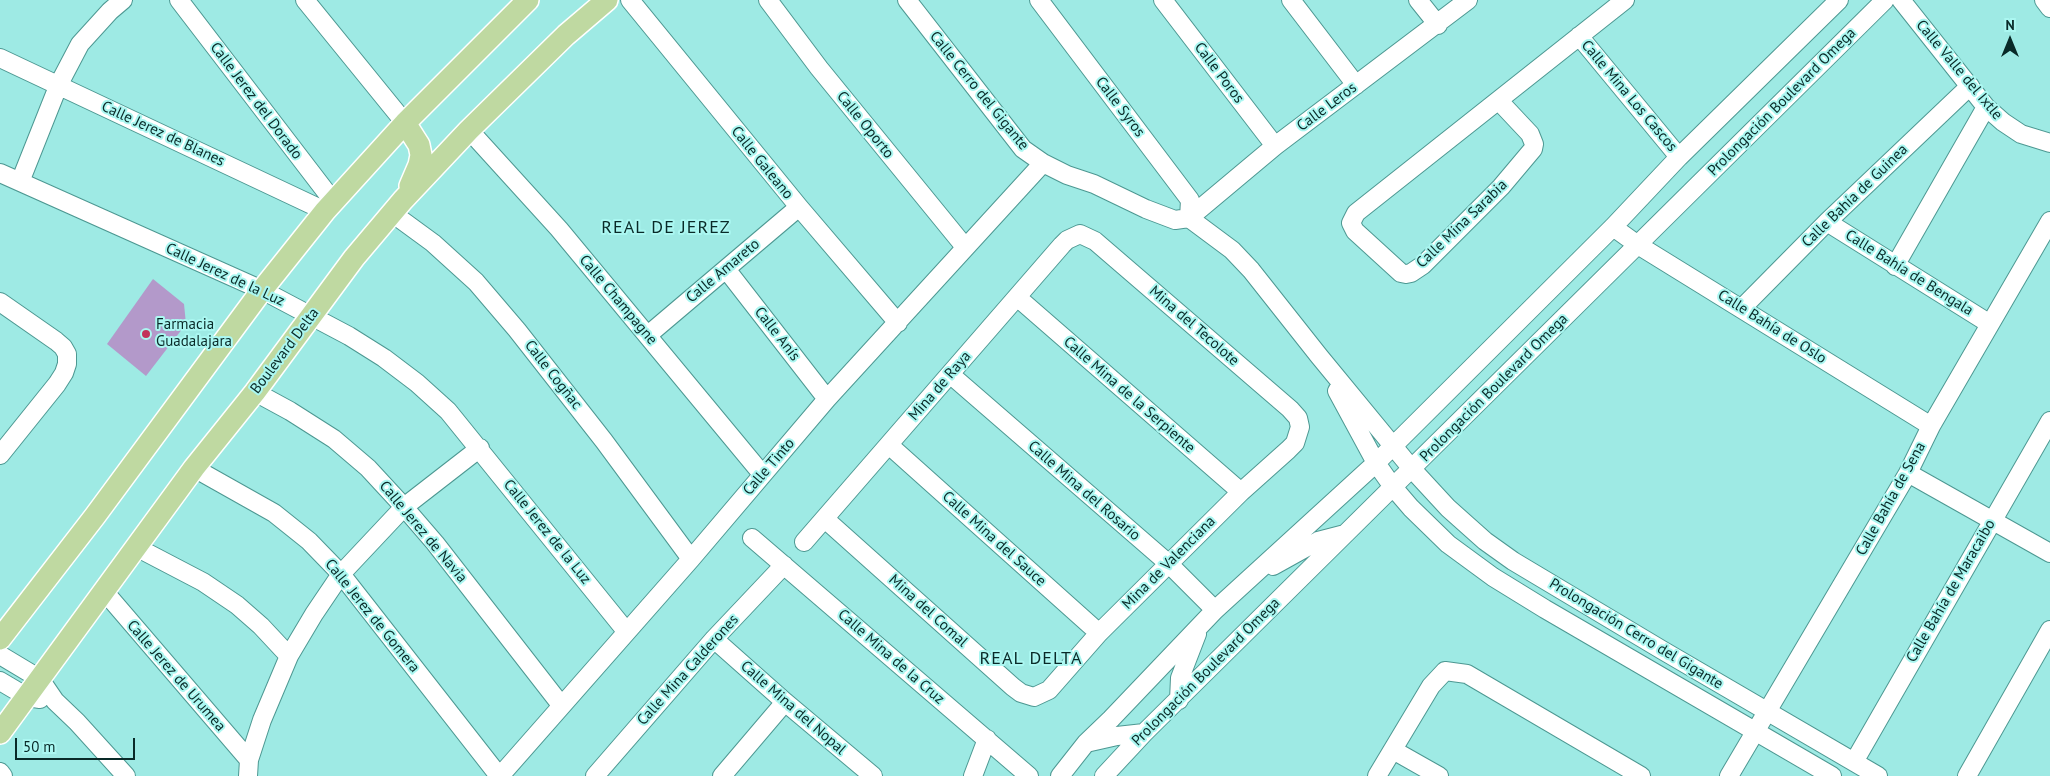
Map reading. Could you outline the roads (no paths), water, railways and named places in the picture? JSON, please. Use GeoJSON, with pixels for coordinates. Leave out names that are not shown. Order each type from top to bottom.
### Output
{"type":"FeatureCollection","features":[{"type":"Feature","properties":{"kind":"main road"},"geometry":{"type":"LineString","coordinates":[[0,639],[95,516],[262,290],[329,206],[406,123],[528,0]]}},
{"type":"Feature","properties":{"kind":"main road","name":"Boulevard Delta"},"geometry":{"type":"LineString","coordinates":[[0,733],[194,468],[255,392],[354,258],[398,206],[469,130],[566,35],[607,0]]}},
{"type":"Feature","properties":{"kind":"main road"},"geometry":{"type":"LineString","coordinates":[[398,206],[419,165],[421,154],[419,145],[406,123]]}},
{"type":"Feature","properties":{"kind":"street"},"geometry":{"type":"LineString","coordinates":[[20,182],[59,84],[80,44],[110,11],[123,0]]}},
{"type":"Feature","properties":{"kind":"street","name":"Calle Jerez del Dorado"},"geometry":{"type":"LineString","coordinates":[[179,0],[329,206]]}},
{"type":"Feature","properties":{"kind":"street","name":"Calle Galeano"},"geometry":{"type":"LineString","coordinates":[[630,0],[799,208],[898,323]]}},
{"type":"Feature","properties":{"kind":"street","name":"Calle Oporto"},"geometry":{"type":"LineString","coordinates":[[768,0],[819,68],[965,247]]}},
{"type":"Feature","properties":{"kind":"street","name":"Calle Cerro del Gigante"},"geometry":{"type":"LineString","coordinates":[[907,0],[1023,149],[1042,163],[1176,220],[1189,218]]}},
{"type":"Feature","properties":{"kind":"street","name":"Calle Syros"},"geometry":{"type":"LineString","coordinates":[[1039,0],[1190,200],[1189,218]]}},
{"type":"Feature","properties":{"kind":"street","name":"Calle Poros"},"geometry":{"type":"LineString","coordinates":[[1163,0],[1275,146]]}},
{"type":"Feature","properties":{"kind":"street"},"geometry":{"type":"LineString","coordinates":[[1291,0],[1356,85]]}},
{"type":"Feature","properties":{"kind":"street"},"geometry":{"type":"LineString","coordinates":[[1418,0],[1438,24]]}},
{"type":"Feature","properties":{"kind":"street","name":"Calle Leros"},"geometry":{"type":"LineString","coordinates":[[1189,218],[1275,146],[1468,0]]}},
{"type":"Feature","properties":{"kind":"street","name":"Calle Mina Sarabia"},"geometry":{"type":"LineString","coordinates":[[1499,101],[1530,134],[1534,144],[1533,149],[1501,187],[1423,265],[1411,273],[1401,273],[1355,231],[1351,222],[1360,208],[1499,101],[1625,0]]}},
{"type":"Feature","properties":{"kind":"street","name":"Prolongación Boulevard Omega"},"geometry":{"type":"LineString","coordinates":[[1060,776],[1086,743],[1111,720],[1215,610],[1376,463],[1613,227],[1679,157],[1839,0]]}},
{"type":"Feature","properties":{"kind":"street","name":"Prolongación Boulevard Omega"},"geometry":{"type":"LineString","coordinates":[[1104,776],[1144,733],[1885,0]]}},
{"type":"Feature","properties":{"kind":"street","name":"Calle Valle del Ixtle"},"geometry":{"type":"LineString","coordinates":[[1901,0],[1986,107],[2003,122],[2022,134],[2050,143]]}},
{"type":"Feature","properties":{"kind":"street"},"geometry":{"type":"LineString","coordinates":[[2044,0],[2050,8]]}},
{"type":"Feature","properties":{"kind":"street"},"geometry":{"type":"LineString","coordinates":[[313,3],[406,123]]}},
{"type":"Feature","properties":{"kind":"street","name":"Calle Mina Los Cascos"},"geometry":{"type":"LineString","coordinates":[[1579,36],[1679,157]]}},
{"type":"Feature","properties":{"kind":"street","name":"Calle Jerez de Blanes"},"geometry":{"type":"LineString","coordinates":[[0,58],[329,206]]}},
{"type":"Feature","properties":{"kind":"street","name":"Calle Bahía de Guinea"},"geometry":{"type":"LineString","coordinates":[[1742,308],[1827,222],[1970,86]]}},
{"type":"Feature","properties":{"kind":"street"},"geometry":{"type":"LineString","coordinates":[[1895,266],[1986,107]]}},
{"type":"Feature","properties":{"kind":"street","name":"Calle Champagne"},"geometry":{"type":"LineString","coordinates":[[469,130],[559,229],[648,334],[762,474]]}},
{"type":"Feature","properties":{"kind":"street","name":"Calle Tinto"},"geometry":{"type":"LineString","coordinates":[[500,776],[691,559],[827,399],[1042,163]]}},
{"type":"Feature","properties":{"kind":"street","name":"Calle Jerez de la Luz"},"geometry":{"type":"LineString","coordinates":[[0,173],[262,290],[356,340],[417,383],[448,410],[626,631]]}},
{"type":"Feature","properties":{"kind":"street","name":"Calle Cogñac"},"geometry":{"type":"LineString","coordinates":[[398,206],[433,243],[476,282],[604,441],[691,559]]}},
{"type":"Feature","properties":{"kind":"street","name":"Calle Amareto"},"geometry":{"type":"LineString","coordinates":[[648,334],[799,208]]}},
{"type":"Feature","properties":{"kind":"street"},"geometry":{"type":"LineString","coordinates":[[1189,218],[1232,250],[1251,270],[1318,356],[1412,469]]}},
{"type":"Feature","properties":{"kind":"street","name":"Calle Bahía de Sena"},"geometry":{"type":"LineString","coordinates":[[1729,776],[1908,473],[1931,426],[2050,221]]}},
{"type":"Feature","properties":{"kind":"street","name":"Calle Bahía de Bengala"},"geometry":{"type":"LineString","coordinates":[[1827,222],[1990,324]]}},
{"type":"Feature","properties":{"kind":"street","name":"Calle Bahía de Oslo"},"geometry":{"type":"LineString","coordinates":[[1613,227],[1931,426]]}},
{"type":"Feature","properties":{"kind":"street","name":"Mina de Raya"},"geometry":{"type":"LineString","coordinates":[[804,542],[1062,245],[1067,240],[1080,234]]}},
{"type":"Feature","properties":{"kind":"street","name":"Mina del Tecolote"},"geometry":{"type":"LineString","coordinates":[[1080,234],[1095,241],[1290,409],[1298,418],[1300,427]]}},
{"type":"Feature","properties":{"kind":"street","name":"Calle Anís"},"geometry":{"type":"LineString","coordinates":[[726,269],[827,399]]}},
{"type":"Feature","properties":{"kind":"street","name":"Calle Mina de la Serpiente"},"geometry":{"type":"LineString","coordinates":[[1017,297],[1241,492]]}},
{"type":"Feature","properties":{"kind":"street"},"geometry":{"type":"LineString","coordinates":[[0,302],[56,341],[67,354],[67,364],[57,384],[0,454]]}},
{"type":"Feature","properties":{"kind":"street"},"geometry":{"type":"LineString","coordinates":[[1318,356],[1376,463],[1393,487]]}},
{"type":"Feature","properties":{"kind":"street","name":"Calle Mina del Rosario"},"geometry":{"type":"LineString","coordinates":[[951,375],[1169,564],[1215,610]]}},
{"type":"Feature","properties":{"kind":"street","name":"Calle Jerez de Navia"},"geometry":{"type":"LineString","coordinates":[[255,392],[290,410],[334,439],[368,468],[404,507],[561,705]]}},
{"type":"Feature","properties":{"kind":"street","name":"Calle Bahía de Maracaibo"},"geometry":{"type":"LineString","coordinates":[[1854,762],[2050,421]]}},
{"type":"Feature","properties":{"kind":"street","name":"Mina de Valenciana"},"geometry":{"type":"LineString","coordinates":[[1034,697],[1049,690],[1099,633],[1241,492],[1295,443],[1300,427]]}},
{"type":"Feature","properties":{"kind":"street","name":"Calle Mina del Sauce"},"geometry":{"type":"LineString","coordinates":[[889,445],[1099,633]]}},
{"type":"Feature","properties":{"kind":"street"},"geometry":{"type":"LineString","coordinates":[[249,768],[262,720],[289,656],[341,574],[404,507],[480,448]]}},
{"type":"Feature","properties":{"kind":"street","name":"Calle Jerez de Gomera"},"geometry":{"type":"LineString","coordinates":[[194,468],[274,514],[309,541],[341,574],[500,776]]}},
{"type":"Feature","properties":{"kind":"street","name":"Prolongación Cerro del Gigante"},"geometry":{"type":"LineString","coordinates":[[1412,469],[1465,524],[1513,561],[1878,776]]}},
{"type":"Feature","properties":{"kind":"street"},"geometry":{"type":"LineString","coordinates":[[1908,473],[2050,553]]}},
{"type":"Feature","properties":{"kind":"street","name":"Prolongación Cerro del Gigante"},"geometry":{"type":"LineString","coordinates":[[1393,487],[1448,544],[1493,577],[1832,776]]}},
{"type":"Feature","properties":{"kind":"street","name":"Mina del Comal"},"geometry":{"type":"LineString","coordinates":[[825,519],[1013,687],[1021,693],[1034,697]]}},
{"type":"Feature","properties":{"kind":"street"},"geometry":{"type":"LineString","coordinates":[[1249,578],[1318,541],[1345,534]]}},
{"type":"Feature","properties":{"kind":"street","name":"Calle Mina de la Cruz"},"geometry":{"type":"LineString","coordinates":[[752,538],[1029,776]]}},
{"type":"Feature","properties":{"kind":"street"},"geometry":{"type":"LineString","coordinates":[[136,547],[203,582],[237,605],[261,626],[289,656]]}},
{"type":"Feature","properties":{"kind":"street","name":"Calle Mina Calderones"},"geometry":{"type":"LineString","coordinates":[[594,776],[714,639],[784,565]]}},
{"type":"Feature","properties":{"kind":"street","name":"Calle Jerez de Urumea"},"geometry":{"type":"LineString","coordinates":[[104,591],[249,768]]}},
{"type":"Feature","properties":{"kind":"street"},"geometry":{"type":"LineString","coordinates":[[1179,700],[1180,678],[1202,623]]}},
{"type":"Feature","properties":{"kind":"street"},"geometry":{"type":"LineString","coordinates":[[1967,776],[2050,630]]}},
{"type":"Feature","properties":{"kind":"street","name":"Calle Mina del Nopal"},"geometry":{"type":"LineString","coordinates":[[714,639],[873,776]]}},
{"type":"Feature","properties":{"kind":"street"},"geometry":{"type":"LineString","coordinates":[[0,655],[40,679],[55,701],[78,722],[126,776]]}},
{"type":"Feature","properties":{"kind":"street"},"geometry":{"type":"LineString","coordinates":[[1378,776],[1438,677],[1445,671],[1467,674],[1641,776]]}},
{"type":"Feature","properties":{"kind":"street"},"geometry":{"type":"LineString","coordinates":[[0,681],[27,698],[55,701]]}},
{"type":"Feature","properties":{"kind":"street"},"geometry":{"type":"LineString","coordinates":[[722,776],[785,702]]}},
{"type":"Feature","properties":{"kind":"street"},"geometry":{"type":"LineString","coordinates":[[1086,743],[1117,736],[1144,733]]}},
{"type":"Feature","properties":{"kind":"street"},"geometry":{"type":"LineString","coordinates":[[973,776],[987,739]]}},
{"type":"Feature","properties":{"kind":"street"},"geometry":{"type":"LineString","coordinates":[[1393,750],[1438,776]]}},
{"type":"Feature","properties":{"kind":"street"},"geometry":{"type":"LineString","coordinates":[[0,772],[3,776]]}},
{"type":"Feature","properties":{"kind":"place","name":"Farmacia Guadalajara"},"geometry":{"type":"Point","coordinates":[146,334]}},
{"type":"Feature","properties":{"kind":"district","name":"REAL DE JEREZ"},"geometry":{"type":"Point","coordinates":[666,228]}},
{"type":"Feature","properties":{"kind":"district","name":"REAL DELTA"},"geometry":{"type":"Point","coordinates":[1031,659]}}]}
